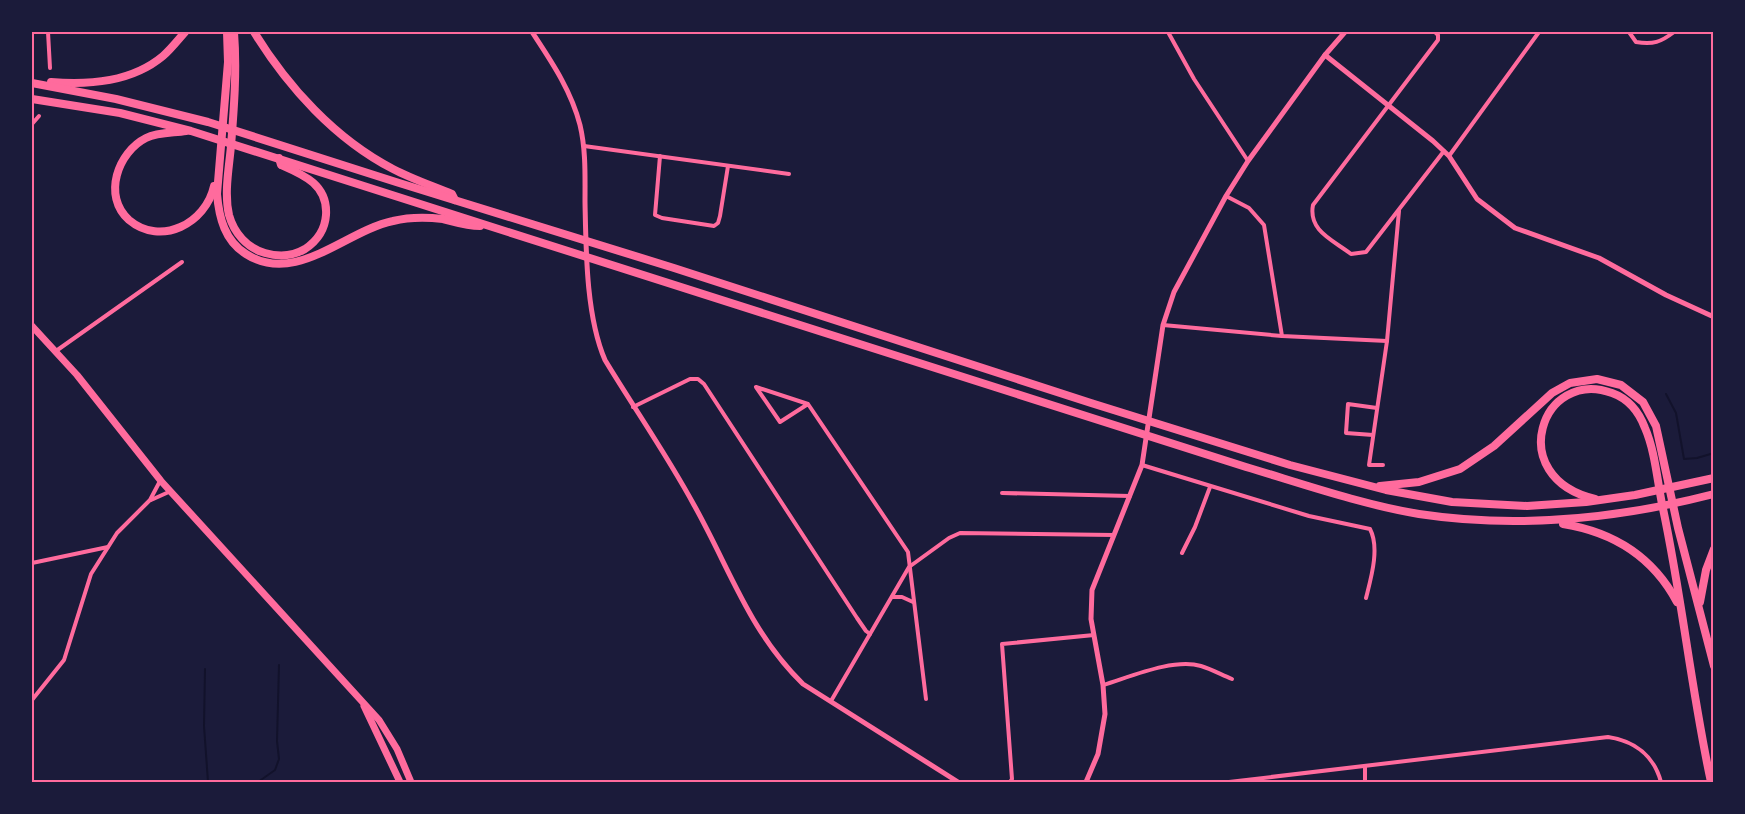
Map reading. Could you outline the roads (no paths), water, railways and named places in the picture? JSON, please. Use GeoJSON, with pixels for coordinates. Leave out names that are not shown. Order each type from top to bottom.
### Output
{"type":"FeatureCollection","features":[{"type":"Feature","properties":{"kind":"highway"},"geometry":{"type":"LineString","coordinates":[[32,83],[96,82],[118,79],[148,67],[165,55],[185,32]]}},
{"type":"Feature","properties":{"kind":"highway"},"geometry":{"type":"LineString","coordinates":[[191,131],[148,137],[126,154],[116,176],[116,189],[117,200],[128,219],[150,230],[174,229],[187,225],[207,206],[213,194],[218,167],[228,62],[227,32]]}},
{"type":"Feature","properties":{"kind":"highway"},"geometry":{"type":"LineString","coordinates":[[234,32],[236,60],[228,171],[229,213],[233,227],[242,240],[263,253],[294,254],[308,247],[318,237],[324,224],[325,204],[321,190],[316,184],[309,178],[281,165],[279,158]]}},
{"type":"Feature","properties":{"kind":"highway"},"geometry":{"type":"LineString","coordinates":[[254,32],[288,81],[312,108],[338,130],[393,169],[452,195],[456,201]]}},
{"type":"Feature","properties":{"kind":"highway"},"geometry":{"type":"LineString","coordinates":[[32,83],[116,99],[187,116],[674,268],[1069,396],[1290,465],[1370,486],[1436,500],[1484,505],[1546,505],[1603,500],[1664,490],[1713,478]]}},
{"type":"Feature","properties":{"kind":"highway"},"geometry":{"type":"LineString","coordinates":[[32,99],[120,113],[191,131],[1257,470],[1362,501],[1410,512],[1455,518],[1549,521],[1639,510],[1713,494]]}},
{"type":"Feature","properties":{"kind":"highway"},"geometry":{"type":"LineString","coordinates":[[218,167],[218,205],[224,230],[240,250],[248,256],[266,262],[285,264],[306,259],[367,229],[405,218],[424,217],[472,226],[489,226]]}},
{"type":"Feature","properties":{"kind":"highway"},"geometry":{"type":"LineString","coordinates":[[1370,486],[1419,482],[1460,469],[1494,446],[1552,393],[1570,383],[1591,379],[1621,385],[1642,402],[1656,426],[1678,528],[1713,666]]}},
{"type":"Feature","properties":{"kind":"highway"},"geometry":{"type":"LineString","coordinates":[[1603,500],[1582,495],[1568,488],[1556,478],[1544,461],[1540,442],[1542,428],[1552,409],[1565,398],[1581,391],[1598,390],[1612,393],[1628,402],[1636,410],[1645,426],[1676,568],[1679,606],[1711,783]]}},
{"type":"Feature","properties":{"kind":"highway"},"geometry":{"type":"LineString","coordinates":[[1549,521],[1594,531],[1626,546],[1650,565],[1679,606]]}},
{"type":"Feature","properties":{"kind":"highway"},"geometry":{"type":"LineString","coordinates":[[1699,610],[1704,576],[1713,549]]}},
{"type":"Feature","properties":{"kind":"main road"},"geometry":{"type":"LineString","coordinates":[[32,327],[77,375],[161,481],[385,728],[397,749],[411,783]]}},
{"type":"Feature","properties":{"kind":"main road"},"geometry":{"type":"LineString","coordinates":[[361,701],[400,783]]}},
{"type":"Feature","properties":{"kind":"street"},"geometry":{"type":"LineString","coordinates":[[48,32],[51,68]]}},
{"type":"Feature","properties":{"kind":"street"},"geometry":{"type":"LineString","coordinates":[[532,32],[562,79],[580,126],[585,160],[589,289],[592,318],[600,349],[633,407],[694,504],[749,614],[786,666],[803,684],[958,783]]}},
{"type":"Feature","properties":{"kind":"street"},"geometry":{"type":"LineString","coordinates":[[1167,32],[1194,79],[1248,161]]}},
{"type":"Feature","properties":{"kind":"street"},"geometry":{"type":"LineString","coordinates":[[1086,783],[1098,754],[1105,714],[1103,685],[1090,605],[1092,590],[1142,463],[1163,325],[1174,291],[1226,196],[1248,161],[1325,55],[1345,32]]}},
{"type":"Feature","properties":{"kind":"street"},"geometry":{"type":"LineString","coordinates":[[1435,32],[1438,40],[1313,205],[1311,217],[1317,228],[1351,254],[1366,252],[1444,151]]}},
{"type":"Feature","properties":{"kind":"street"},"geometry":{"type":"LineString","coordinates":[[1449,156],[1539,32]]}},
{"type":"Feature","properties":{"kind":"street"},"geometry":{"type":"LineString","coordinates":[[1629,32],[1636,42],[1647,44],[1657,43],[1674,32]]}},
{"type":"Feature","properties":{"kind":"street"},"geometry":{"type":"LineString","coordinates":[[1325,55],[1444,151],[1477,199],[1515,228],[1599,258],[1666,295],[1713,317]]}},
{"type":"Feature","properties":{"kind":"street"},"geometry":{"type":"LineString","coordinates":[[32,124],[39,116]]}},
{"type":"Feature","properties":{"kind":"street"},"geometry":{"type":"LineString","coordinates":[[583,146],[789,174]]}},
{"type":"Feature","properties":{"kind":"street"},"geometry":{"type":"LineString","coordinates":[[660,156],[655,215],[714,226],[718,223],[720,216],[728,166]]}},
{"type":"Feature","properties":{"kind":"street"},"geometry":{"type":"LineString","coordinates":[[1226,196],[1249,208],[1264,225],[1282,336]]}},
{"type":"Feature","properties":{"kind":"street"},"geometry":{"type":"LineString","coordinates":[[1383,465],[1369,465],[1387,341],[1399,210]]}},
{"type":"Feature","properties":{"kind":"street"},"geometry":{"type":"LineString","coordinates":[[56,351],[182,262]]}},
{"type":"Feature","properties":{"kind":"street"},"geometry":{"type":"LineString","coordinates":[[1163,325],[1282,336],[1387,341]]}},
{"type":"Feature","properties":{"kind":"street"},"geometry":{"type":"LineString","coordinates":[[633,407],[690,379],[698,379],[704,384],[857,618],[870,634]]}},
{"type":"Feature","properties":{"kind":"street"},"geometry":{"type":"LineString","coordinates":[[808,405],[780,422],[756,387],[808,405],[908,552],[926,699]]}},
{"type":"Feature","properties":{"kind":"street"},"geometry":{"type":"LineString","coordinates":[[1373,435],[1346,433],[1348,404],[1377,408]]}},
{"type":"Feature","properties":{"kind":"street"},"geometry":{"type":"LineString","coordinates":[[1142,463],[1210,487],[1309,516],[1370,529],[1373,536],[1373,558],[1366,598]]}},
{"type":"Feature","properties":{"kind":"street"},"geometry":{"type":"LineString","coordinates":[[32,700],[64,660],[87,581],[122,527],[150,500],[161,481]]}},
{"type":"Feature","properties":{"kind":"street"},"geometry":{"type":"LineString","coordinates":[[1182,553],[1195,527],[1210,487]]}},
{"type":"Feature","properties":{"kind":"street"},"geometry":{"type":"LineString","coordinates":[[150,500],[171,491]]}},
{"type":"Feature","properties":{"kind":"street"},"geometry":{"type":"LineString","coordinates":[[1002,493],[1130,496]]}},
{"type":"Feature","properties":{"kind":"street"},"geometry":{"type":"LineString","coordinates":[[830,702],[909,567],[949,538],[960,533],[1114,535]]}},
{"type":"Feature","properties":{"kind":"street"},"geometry":{"type":"LineString","coordinates":[[32,563],[109,546]]}},
{"type":"Feature","properties":{"kind":"street"},"geometry":{"type":"LineString","coordinates":[[891,597],[902,597],[914,603]]}},
{"type":"Feature","properties":{"kind":"street"},"geometry":{"type":"LineString","coordinates":[[1010,783],[1012,780],[1002,644],[1094,635]]}},
{"type":"Feature","properties":{"kind":"street"},"geometry":{"type":"LineString","coordinates":[[1103,685],[1157,669],[1190,664],[1202,666],[1232,678]]}},
{"type":"Feature","properties":{"kind":"street"},"geometry":{"type":"LineString","coordinates":[[1229,783],[1608,736],[1626,740],[1641,749],[1654,765],[1661,783]]}},
{"type":"Feature","properties":{"kind":"street"},"geometry":{"type":"LineString","coordinates":[[1365,766],[1365,783]]}},
{"type":"Feature","properties":{"kind":"waterway"},"geometry":{"type":"LineString","coordinates":[[1666,394],[1676,413],[1684,459],[1714,453]]}},
{"type":"Feature","properties":{"kind":"waterway"},"geometry":{"type":"LineString","coordinates":[[258,782],[275,770],[279,759],[277,741],[279,665]]}},
{"type":"Feature","properties":{"kind":"waterway"},"geometry":{"type":"LineString","coordinates":[[205,669],[204,726],[208,782]]}}]}
